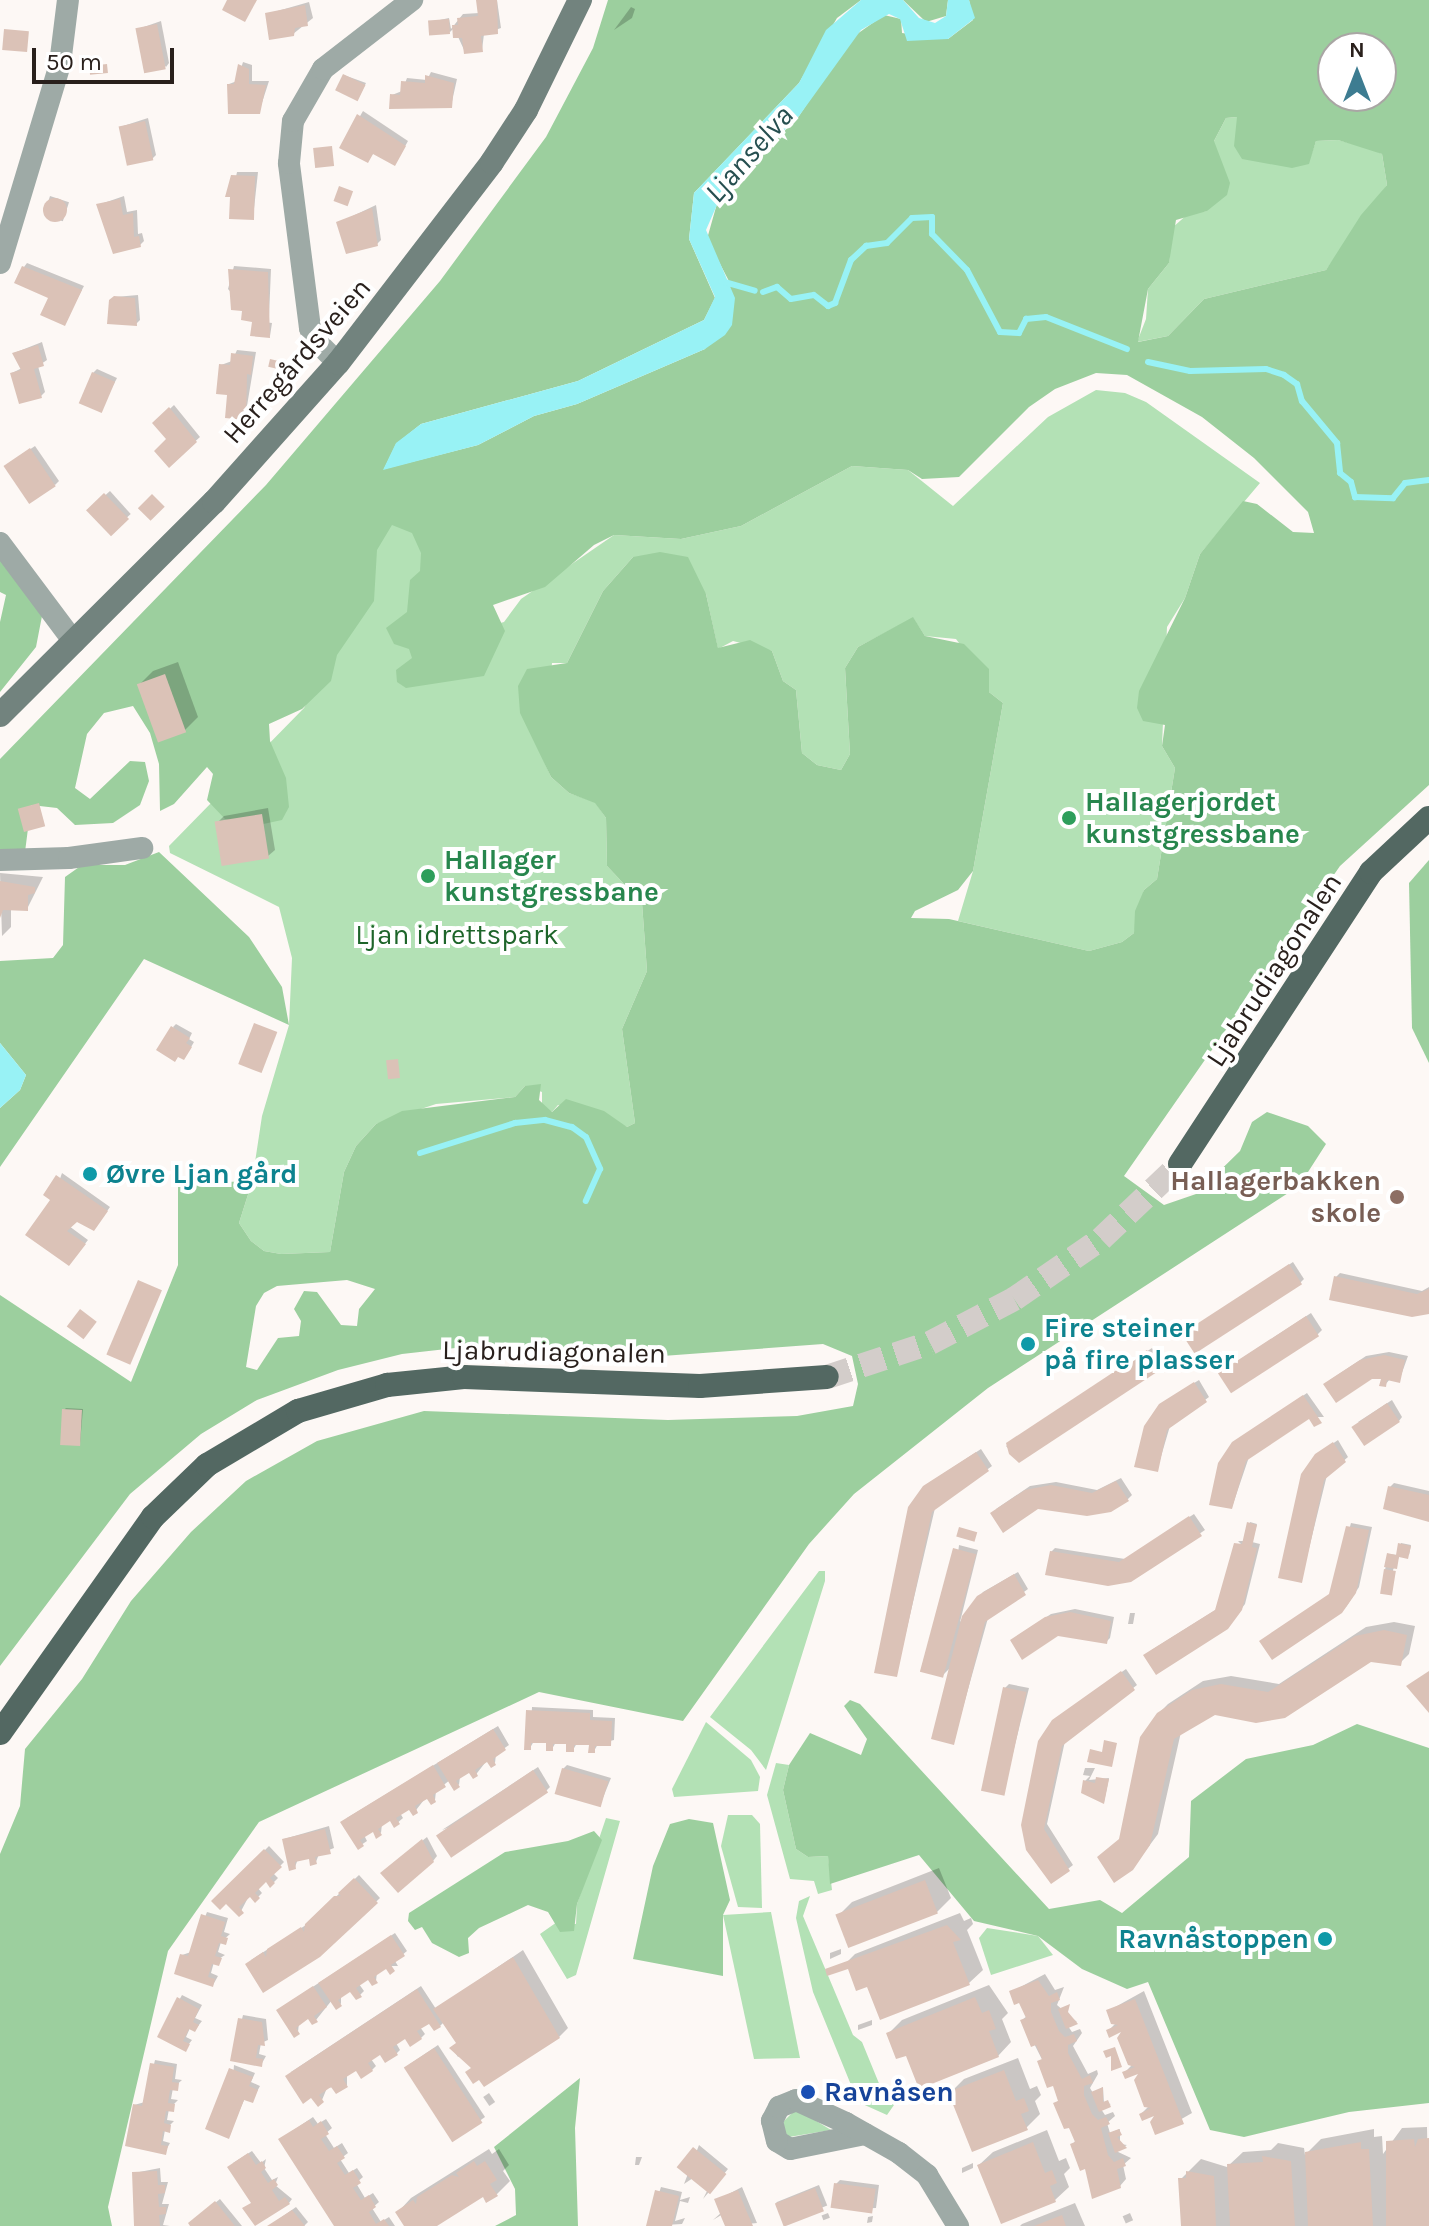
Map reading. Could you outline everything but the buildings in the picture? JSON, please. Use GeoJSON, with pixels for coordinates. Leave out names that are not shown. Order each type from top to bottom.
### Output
{"type":"FeatureCollection","features":[{"type":"Feature","properties":{"kind":"main road","name":"Ljabrudiagonalen"},"geometry":{"type":"LineString","coordinates":[[1180,1164],[1371,872],[1429,818]]}},
{"type":"Feature","properties":{"kind":"main road","name":"Ljabrudiagonalen"},"geometry":{"type":"LineString","coordinates":[[0,1733],[153,1517],[207,1465],[298,1411],[387,1385],[464,1377],[700,1386],[827,1377]]}},
{"type":"Feature","properties":{"kind":"street"},"geometry":{"type":"LineString","coordinates":[[0,263],[60,64],[68,0]]}},
{"type":"Feature","properties":{"kind":"street"},"geometry":{"type":"LineString","coordinates":[[338,363],[314,339],[310,328],[289,163],[293,121],[323,69],[412,0]]}},
{"type":"Feature","properties":{"kind":"street","name":"Herregårdsveien"},"geometry":{"type":"LineString","coordinates":[[0,715],[214,502],[338,363],[492,162],[526,110],[577,1]]}},
{"type":"Feature","properties":{"kind":"street"},"geometry":{"type":"LineString","coordinates":[[0,543],[74,642]]}},
{"type":"Feature","properties":{"kind":"street"},"geometry":{"type":"LineString","coordinates":[[0,860],[69,858],[142,848]]}},
{"type":"Feature","properties":{"kind":"street"},"geometry":{"type":"LineString","coordinates":[[865,2134],[927,2175],[958,2226]]}},
{"type":"Feature","properties":{"kind":"green space"},"geometry":{"type":"Polygon","coordinates":[[[608,0],[861,0],[837,18],[799,83],[694,193],[689,239],[715,298],[704,320],[578,381],[421,424],[396,444],[384,469],[478,445],[534,416],[577,404],[705,349],[731,285],[707,239],[718,200],[799,116],[850,39],[884,15],[901,19],[902,33],[948,39],[973,20],[969,0],[1429,0],[1429,785],[1340,866],[1124,1176],[1164,1205],[1196,1194],[1240,1151],[1252,1122],[1267,1112],[1308,1126],[1326,1144],[1299,1186],[988,1388],[854,1494],[809,1544],[683,1721],[539,1692],[259,1822],[168,1951],[108,2207],[112,2226],[0,2226],[0,1854],[20,1806],[25,1749],[82,1679],[131,1601],[191,1532],[246,1481],[317,1441],[424,1411],[668,1420],[797,1416],[853,1406],[858,1384],[852,1356],[823,1344],[649,1357],[482,1345],[402,1354],[338,1370],[257,1400],[201,1434],[130,1494],[0,1666],[0,1295],[131,1382],[178,1265],[178,1181],[252,1182],[239,1223],[251,1241],[264,1251],[281,1254],[330,1252],[344,1172],[356,1146],[376,1124],[402,1111],[515,1097],[525,1086],[541,1084],[539,1100],[552,1112],[566,1099],[604,1111],[627,1127],[635,1123],[622,1029],[647,971],[642,903],[607,866],[606,818],[595,803],[569,793],[551,777],[520,713],[518,686],[527,669],[567,663],[603,591],[633,557],[660,552],[688,557],[706,594],[718,648],[750,640],[772,651],[783,681],[796,690],[802,753],[817,765],[841,770],[850,754],[845,668],[858,647],[913,617],[925,636],[964,644],[989,669],[989,692],[1003,703],[973,871],[958,890],[915,911],[911,918],[949,919],[1089,951],[1122,942],[1134,933],[1135,911],[1144,890],[1157,879],[1175,768],[1162,746],[1165,725],[1143,721],[1137,708],[1139,691],[1185,598],[1200,554],[1243,501],[1257,504],[1293,532],[1314,533],[1308,512],[1254,458],[1202,417],[1127,375],[1096,373],[1055,389],[1029,407],[959,477],[922,479],[908,470],[852,466],[741,526],[681,539],[614,535],[594,545],[545,587],[493,605],[505,631],[484,676],[406,688],[397,682],[396,670],[412,658],[409,649],[394,644],[386,628],[407,612],[410,580],[420,571],[421,553],[412,533],[392,525],[377,550],[374,601],[337,655],[331,681],[302,709],[269,724],[270,741],[286,778],[289,807],[282,820],[254,826],[225,819],[207,800],[213,774],[207,767],[174,804],[160,811],[159,764],[150,733],[133,706],[104,713],[87,734],[75,788],[90,799],[130,761],[145,762],[149,781],[140,805],[113,823],[75,825],[57,808],[31,805],[25,852],[0,854],[0,759],[266,485],[440,281],[546,137],[593,48],[608,0]],[[1237,117],[1226,118],[1214,141],[1230,183],[1227,195],[1207,211],[1176,220],[1169,263],[1148,289],[1138,342],[1168,336],[1204,299],[1326,270],[1361,215],[1387,185],[1382,154],[1338,140],[1316,141],[1309,164],[1292,168],[1242,159],[1234,146],[1237,117]],[[347,1280],[277,1286],[264,1293],[256,1306],[246,1367],[257,1370],[278,1338],[299,1336],[301,1321],[294,1309],[304,1291],[317,1292],[341,1325],[357,1326],[359,1309],[375,1289],[347,1280]]]}},
{"type":"Feature","properties":{"kind":"green space"},"geometry":{"type":"Polygon","coordinates":[[[903,0],[948,0],[946,16],[926,22],[903,0]]]}},
{"type":"Feature","properties":{"kind":"green space"},"geometry":{"type":"Polygon","coordinates":[[[1237,117],[1308,164],[1316,141],[1338,140],[1372,149],[1382,154],[1387,185],[1326,270],[1204,299],[1168,336],[1137,342],[1146,319],[1148,289],[1169,263],[1172,228],[1189,213],[1207,211],[1214,141],[1226,118],[1237,117]]]}},
{"type":"Feature","properties":{"kind":"green space","name":"Ljan idrettspark"},"geometry":{"type":"Polygon","coordinates":[[[1096,390],[1125,393],[1146,402],[1260,483],[1200,554],[1185,598],[1167,627],[1162,746],[1175,768],[1157,879],[1144,890],[1134,933],[1122,942],[1089,951],[958,921],[973,871],[1003,703],[989,692],[986,679],[956,639],[925,636],[913,618],[858,647],[845,668],[850,754],[841,770],[817,765],[802,753],[796,690],[783,681],[772,651],[733,641],[718,649],[706,594],[633,557],[603,591],[567,663],[552,663],[543,759],[551,777],[569,793],[595,802],[606,818],[607,866],[642,903],[647,971],[622,1029],[635,1123],[627,1127],[558,1105],[552,1112],[542,1108],[542,1092],[525,1086],[515,1097],[436,1104],[376,1124],[356,1146],[344,1172],[330,1252],[281,1254],[264,1251],[251,1241],[239,1223],[252,1182],[262,1116],[289,1025],[292,958],[279,907],[170,853],[169,846],[304,708],[344,634],[382,530],[395,519],[458,544],[420,645],[504,622],[521,599],[614,535],[681,539],[741,526],[852,466],[908,470],[953,506],[1048,417],[1096,390]]]}},
{"type":"Feature","properties":{"kind":"green space"},"geometry":{"type":"Polygon","coordinates":[[[0,545],[42,616],[36,647],[0,692],[0,622],[6,595],[0,592],[0,545]]]}},
{"type":"Feature","properties":{"kind":"green space"},"geometry":{"type":"Polygon","coordinates":[[[159,852],[249,937],[282,987],[289,1025],[144,959],[0,1167],[0,1108],[20,1090],[26,1075],[0,1043],[0,961],[53,958],[63,945],[65,877],[82,865],[125,865],[159,852]]]}},
{"type":"Feature","properties":{"kind":"green space"},"geometry":{"type":"Polygon","coordinates":[[[1429,860],[1429,1063],[1412,1028],[1409,883],[1429,860]]]}},
{"type":"Feature","properties":{"kind":"green space"},"geometry":{"type":"Polygon","coordinates":[[[819,1571],[825,1571],[825,1581],[766,1770],[751,1750],[710,1717],[819,1571]]]}},
{"type":"Feature","properties":{"kind":"green space"},"geometry":{"type":"Polygon","coordinates":[[[850,1700],[860,1704],[1049,1909],[1100,1900],[1122,1913],[1189,1857],[1191,1801],[1246,1759],[1313,1745],[1357,1724],[1429,1748],[1429,2103],[1349,2112],[1244,2137],[1210,2130],[1148,1982],[1127,1989],[1082,1969],[1038,1936],[974,1921],[919,1855],[830,1884],[828,1856],[808,1857],[796,1849],[783,1790],[789,1765],[810,1733],[861,1755],[867,1739],[844,1706],[850,1700]]]}},
{"type":"Feature","properties":{"kind":"green space"},"geometry":{"type":"Polygon","coordinates":[[[706,1722],[751,1760],[760,1777],[758,1791],[674,1797],[672,1789],[706,1722]]]}},
{"type":"Feature","properties":{"kind":"green space"},"geometry":{"type":"Polygon","coordinates":[[[776,1763],[789,1765],[783,1790],[796,1849],[808,1857],[828,1856],[832,1890],[818,1894],[814,1881],[790,1879],[767,1795],[776,1763]]]}},
{"type":"Feature","properties":{"kind":"green space"},"geometry":{"type":"Polygon","coordinates":[[[728,1815],[752,1815],[760,1824],[762,1908],[738,1907],[721,1846],[728,1815]]]}},
{"type":"Feature","properties":{"kind":"green space"},"geometry":{"type":"Polygon","coordinates":[[[606,1818],[620,1821],[576,1975],[567,1979],[540,1934],[557,1922],[576,1924],[577,1904],[606,1818]]]}},
{"type":"Feature","properties":{"kind":"green space"},"geometry":{"type":"Polygon","coordinates":[[[689,1819],[713,1823],[730,1900],[723,1915],[723,1976],[633,1959],[653,1866],[670,1824],[689,1819]]]}},
{"type":"Feature","properties":{"kind":"green space"},"geometry":{"type":"Polygon","coordinates":[[[594,1831],[602,1840],[577,1904],[574,1931],[560,1932],[548,1912],[528,1905],[479,1928],[468,1938],[469,1953],[459,1957],[432,1943],[422,1927],[415,1930],[408,1921],[409,1913],[505,1852],[568,1841],[594,1831]]]}},
{"type":"Feature","properties":{"kind":"green space"},"geometry":{"type":"Polygon","coordinates":[[[810,1896],[803,1916],[853,2035],[862,2042],[885,2098],[894,2105],[887,2115],[858,2102],[813,1992],[796,1918],[799,1901],[810,1896]]]}},
{"type":"Feature","properties":{"kind":"green space"},"geometry":{"type":"Polygon","coordinates":[[[771,1912],[800,2058],[754,2059],[723,1915],[771,1912]]]}},
{"type":"Feature","properties":{"kind":"green space"},"geometry":{"type":"Polygon","coordinates":[[[987,1928],[1038,1936],[1053,1955],[991,1975],[979,1938],[987,1928]]]}},
{"type":"Feature","properties":{"kind":"green space"},"geometry":{"type":"Polygon","coordinates":[[[580,2078],[575,2128],[578,2226],[495,2226],[516,2215],[515,2189],[494,2147],[580,2078]]]}},
{"type":"Feature","properties":{"kind":"green space"},"geometry":{"type":"Polygon","coordinates":[[[794,2111],[800,2111],[831,2130],[789,2137],[783,2130],[784,2121],[794,2111]]]}},
{"type":"Feature","properties":{"kind":"water","name":"Ljanselva"},"geometry":{"type":"Polygon","coordinates":[[[861,0],[903,0],[919,18],[935,23],[946,16],[948,0],[969,0],[975,18],[948,39],[907,41],[900,19],[889,14],[861,30],[799,116],[724,189],[706,230],[735,298],[732,325],[725,335],[705,349],[577,404],[534,416],[478,445],[383,470],[396,443],[421,424],[578,381],[704,320],[715,297],[689,239],[694,193],[799,83],[826,30],[861,0]]]}},
{"type":"Feature","properties":{"kind":"water"},"geometry":{"type":"Polygon","coordinates":[[[0,1043],[26,1075],[20,1090],[0,1108],[0,1043]]]}},
{"type":"Feature","properties":{"kind":"waterway"},"geometry":{"type":"LineString","coordinates":[[763,292],[777,287],[791,299],[814,295],[828,306],[835,303],[851,260],[866,246],[887,243],[912,218],[932,217],[932,234],[967,270],[1000,332],[1019,333],[1026,319],[1046,317],[1127,349]]}},
{"type":"Feature","properties":{"kind":"waterway"},"geometry":{"type":"LineString","coordinates":[[721,281],[755,291]]}},
{"type":"Feature","properties":{"kind":"waterway"},"geometry":{"type":"LineString","coordinates":[[1148,362],[1190,371],[1266,369],[1284,375],[1297,384],[1302,401],[1337,443],[1340,473],[1351,482],[1355,497],[1393,498],[1405,483],[1429,480]]}},
{"type":"Feature","properties":{"kind":"waterway"},"geometry":{"type":"LineString","coordinates":[[420,1153],[515,1123],[545,1120],[572,1127],[586,1137],[600,1169],[586,1201]]}},
{"type":"Feature","properties":{"kind":"tunnel"},"geometry":{"type":"LineString","coordinates":[[827,1377],[930,1343],[1014,1299],[1101,1239],[1180,1164]]}},
{"type":"Feature","properties":{"kind":"place","name":"Hallagerjordet kunstgressbane"},"geometry":{"type":"Point","coordinates":[1069,818]}},
{"type":"Feature","properties":{"kind":"place","name":"Hallager kunstgressbane"},"geometry":{"type":"Point","coordinates":[428,876]}},
{"type":"Feature","properties":{"kind":"place","name":"Øvre Ljan gård"},"geometry":{"type":"Point","coordinates":[90,1174]}},
{"type":"Feature","properties":{"kind":"place","name":"Hallagerbakken skole"},"geometry":{"type":"Point","coordinates":[1397,1197]}},
{"type":"Feature","properties":{"kind":"place","name":"Fire steiner på fire plasser"},"geometry":{"type":"Point","coordinates":[1028,1344]}},
{"type":"Feature","properties":{"kind":"place","name":"Ravnåstoppen"},"geometry":{"type":"Point","coordinates":[1325,1939]}},
{"type":"Feature","properties":{"kind":"place","name":"Ravnåsen"},"geometry":{"type":"Point","coordinates":[808,2092]}}]}
